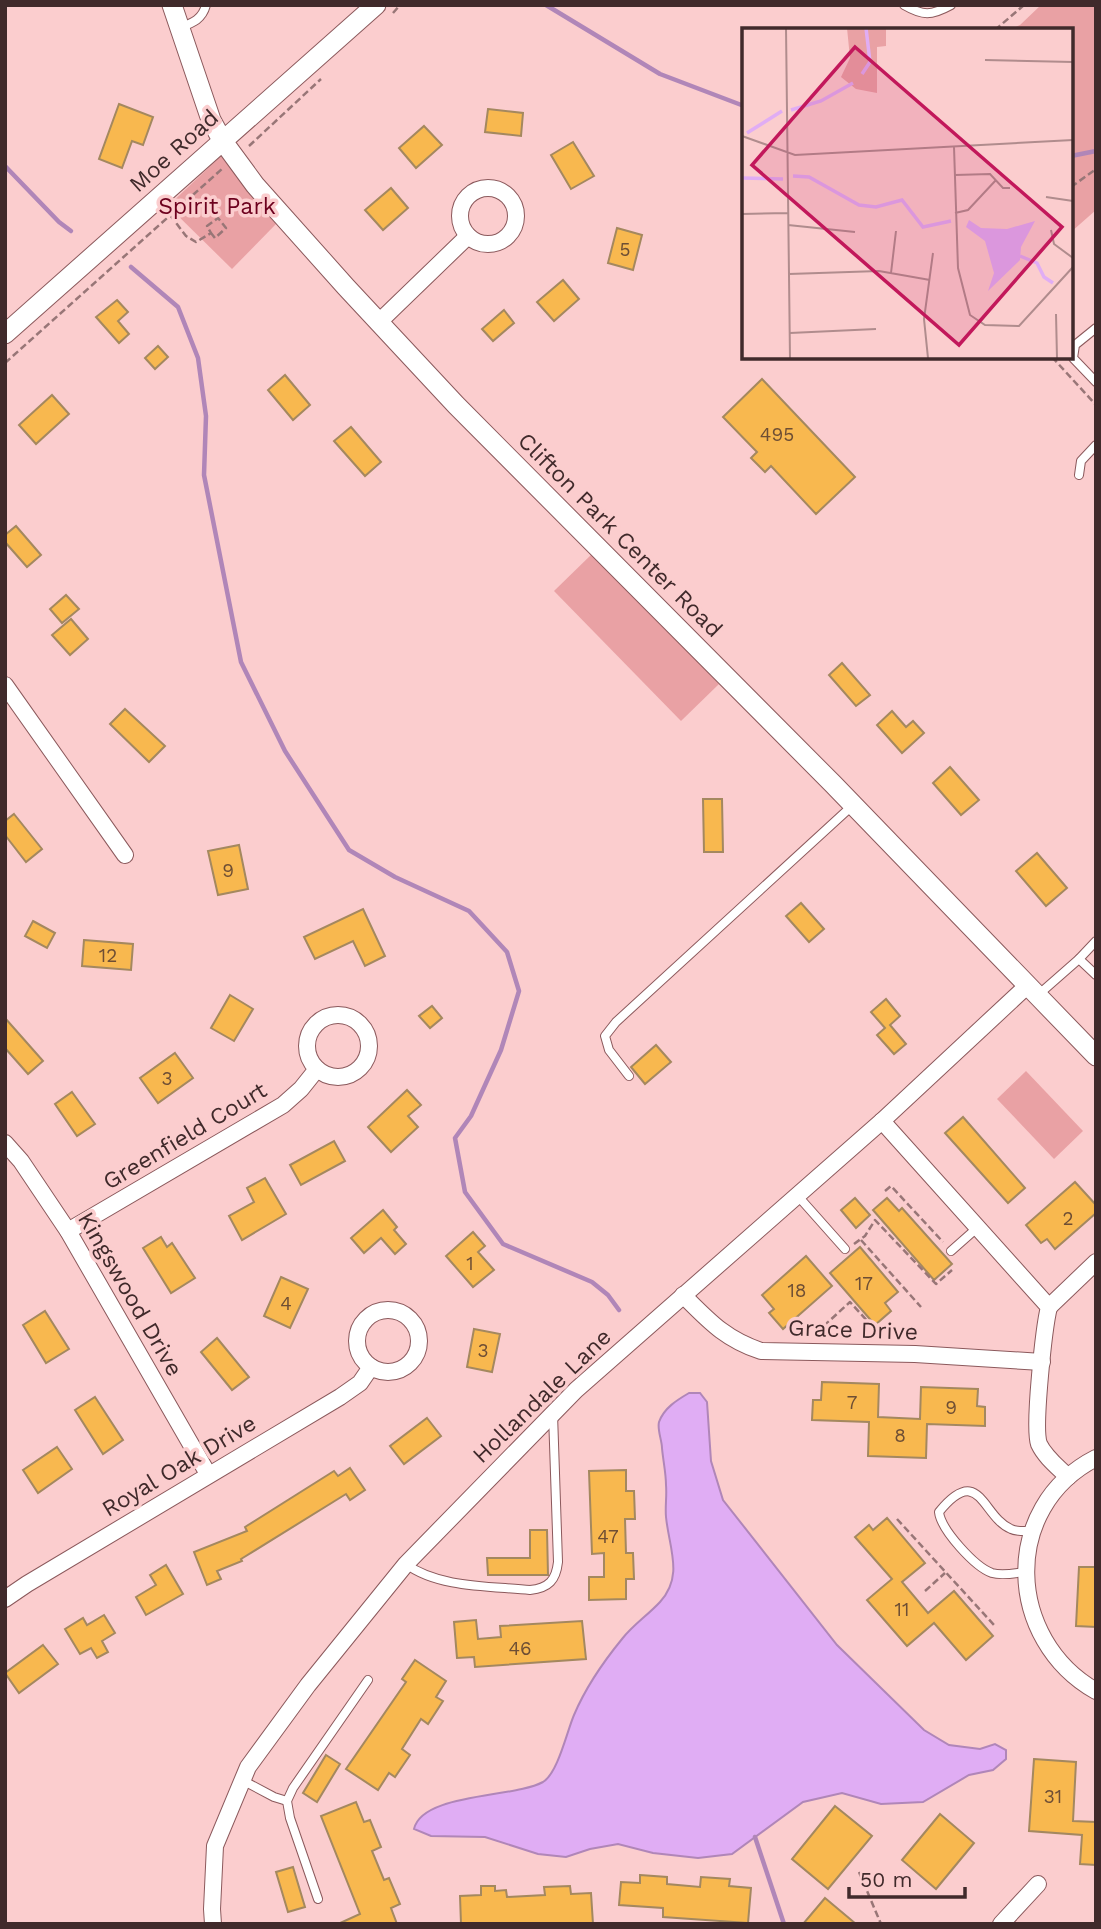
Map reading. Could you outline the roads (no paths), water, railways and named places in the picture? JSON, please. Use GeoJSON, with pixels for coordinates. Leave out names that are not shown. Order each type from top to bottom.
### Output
{"type":"FeatureCollection","features":[{"type":"Feature","properties":{"kind":"street","name":"Clifton Park Center Road"},"geometry":{"type":"LineString","coordinates":[[172,5],[200,90],[222,140],[255,185],[475,424],[853,805],[1096,1056]]}},
{"type":"Feature","properties":{"kind":"street","name":"Moe Road"},"geometry":{"type":"LineString","coordinates":[[5,334],[222,140],[383,10]]}},
{"type":"Feature","properties":{"kind":"street"},"geometry":{"type":"LineString","coordinates":[[379,322],[468,236]]}},
{"type":"Feature","properties":{"kind":"street"},"geometry":{"type":"LineString","coordinates":[[5,685],[125,855]]}},
{"type":"Feature","properties":{"kind":"street","name":"Hollandale Lane"},"geometry":{"type":"LineString","coordinates":[[213,1924],[215,1846],[248,1767],[308,1685],[406,1564],[576,1390],[1033,990]]}},
{"type":"Feature","properties":{"kind":"street","name":"Greenfield Court"},"geometry":{"type":"LineString","coordinates":[[68,1231],[283,1105],[301,1089],[317,1069]]}},
{"type":"Feature","properties":{"kind":"street"},"geometry":{"type":"LineString","coordinates":[[882,1121],[1049,1307]]}},
{"type":"Feature","properties":{"kind":"street","name":"Kingswood Drive"},"geometry":{"type":"LineString","coordinates":[[5,1143],[21,1161],[68,1231],[208,1474]]}},
{"type":"Feature","properties":{"kind":"street"},"geometry":{"type":"LineString","coordinates":[[1068,1476],[1046,1456],[1036,1434],[1041,1362],[1049,1307],[1096,1262]]}},
{"type":"Feature","properties":{"kind":"street","name":"Grace Drive"},"geometry":{"type":"LineString","coordinates":[[683,1295],[714,1327],[739,1344],[761,1351],[915,1354],[1041,1362]]}},
{"type":"Feature","properties":{"kind":"street","name":"Royal Oak Drive"},"geometry":{"type":"LineString","coordinates":[[5,1599],[208,1474],[340,1397],[360,1383],[371,1367]]}},
{"type":"Feature","properties":{"kind":"street"},"geometry":{"type":"LineString","coordinates":[[1096,1458],[1068,1476],[1041,1511],[1033,1531],[1025,1572],[1033,1618],[1043,1640],[1057,1660],[1074,1677],[1096,1691]]}},
{"type":"Feature","properties":{"kind":"street"},"geometry":{"type":"LineString","coordinates":[[1002,1924],[1038,1884]]}},
{"type":"Feature","properties":{"kind":"lane"},"geometry":{"type":"LineString","coordinates":[[179,28],[197,21],[206,5]]}},
{"type":"Feature","properties":{"kind":"lane"},"geometry":{"type":"LineString","coordinates":[[904,5],[919,14],[937,12],[951,5]]}},
{"type":"Feature","properties":{"kind":"lane"},"geometry":{"type":"LineString","coordinates":[[1096,328],[1075,345],[1073,358],[1096,382]]}},
{"type":"Feature","properties":{"kind":"lane"},"geometry":{"type":"LineString","coordinates":[[1079,475],[1081,461],[1096,445]]}},
{"type":"Feature","properties":{"kind":"lane"},"geometry":{"type":"LineString","coordinates":[[629,1076],[606,1043],[605,1036],[616,1022],[853,805]]}},
{"type":"Feature","properties":{"kind":"lane"},"geometry":{"type":"LineString","coordinates":[[1033,990],[1079,959],[1096,941]]}},
{"type":"Feature","properties":{"kind":"lane"},"geometry":{"type":"LineString","coordinates":[[1079,959],[1096,975]]}},
{"type":"Feature","properties":{"kind":"lane"},"geometry":{"type":"LineString","coordinates":[[797,1195],[845,1249]]}},
{"type":"Feature","properties":{"kind":"lane"},"geometry":{"type":"LineString","coordinates":[[951,1251],[977,1228]]}},
{"type":"Feature","properties":{"kind":"lane"},"geometry":{"type":"LineString","coordinates":[[406,1564],[433,1579],[530,1590],[541,1589],[551,1582],[556,1575],[558,1562],[553,1413]]}},
{"type":"Feature","properties":{"kind":"lane"},"geometry":{"type":"LineString","coordinates":[[1025,1572],[992,1573],[949,1534],[940,1521],[939,1512],[964,1492],[972,1492],[1012,1530],[1033,1531]]}},
{"type":"Feature","properties":{"kind":"lane"},"geometry":{"type":"LineString","coordinates":[[318,1899],[290,1818],[287,1801],[293,1788],[368,1680]]}},
{"type":"Feature","properties":{"kind":"lane"},"geometry":{"type":"LineString","coordinates":[[242,1780],[287,1801]]}},
{"type":"Feature","properties":{"kind":"waterway"},"geometry":{"type":"LineString","coordinates":[[546,5],[660,74],[742,105]]}},
{"type":"Feature","properties":{"kind":"waterway"},"geometry":{"type":"LineString","coordinates":[[1073,156],[1096,151]]}},
{"type":"Feature","properties":{"kind":"waterway"},"geometry":{"type":"LineString","coordinates":[[5,166],[71,231]]}},
{"type":"Feature","properties":{"kind":"waterway"},"geometry":{"type":"LineString","coordinates":[[131,267],[178,307],[198,358],[206,416],[204,475],[241,662],[285,751],[349,850],[395,877],[469,911],[507,952],[519,991],[501,1050],[471,1116],[455,1138],[465,1192],[503,1244],[592,1282],[608,1295],[619,1310]]}},
{"type":"Feature","properties":{"kind":"waterway"},"geometry":{"type":"LineString","coordinates":[[755,1837],[784,1924]]}},
{"type":"Feature","properties":{"kind":"park label","name":"Spirit Park"},"geometry":{"type":"Point","coordinates":[217,206]}}]}
